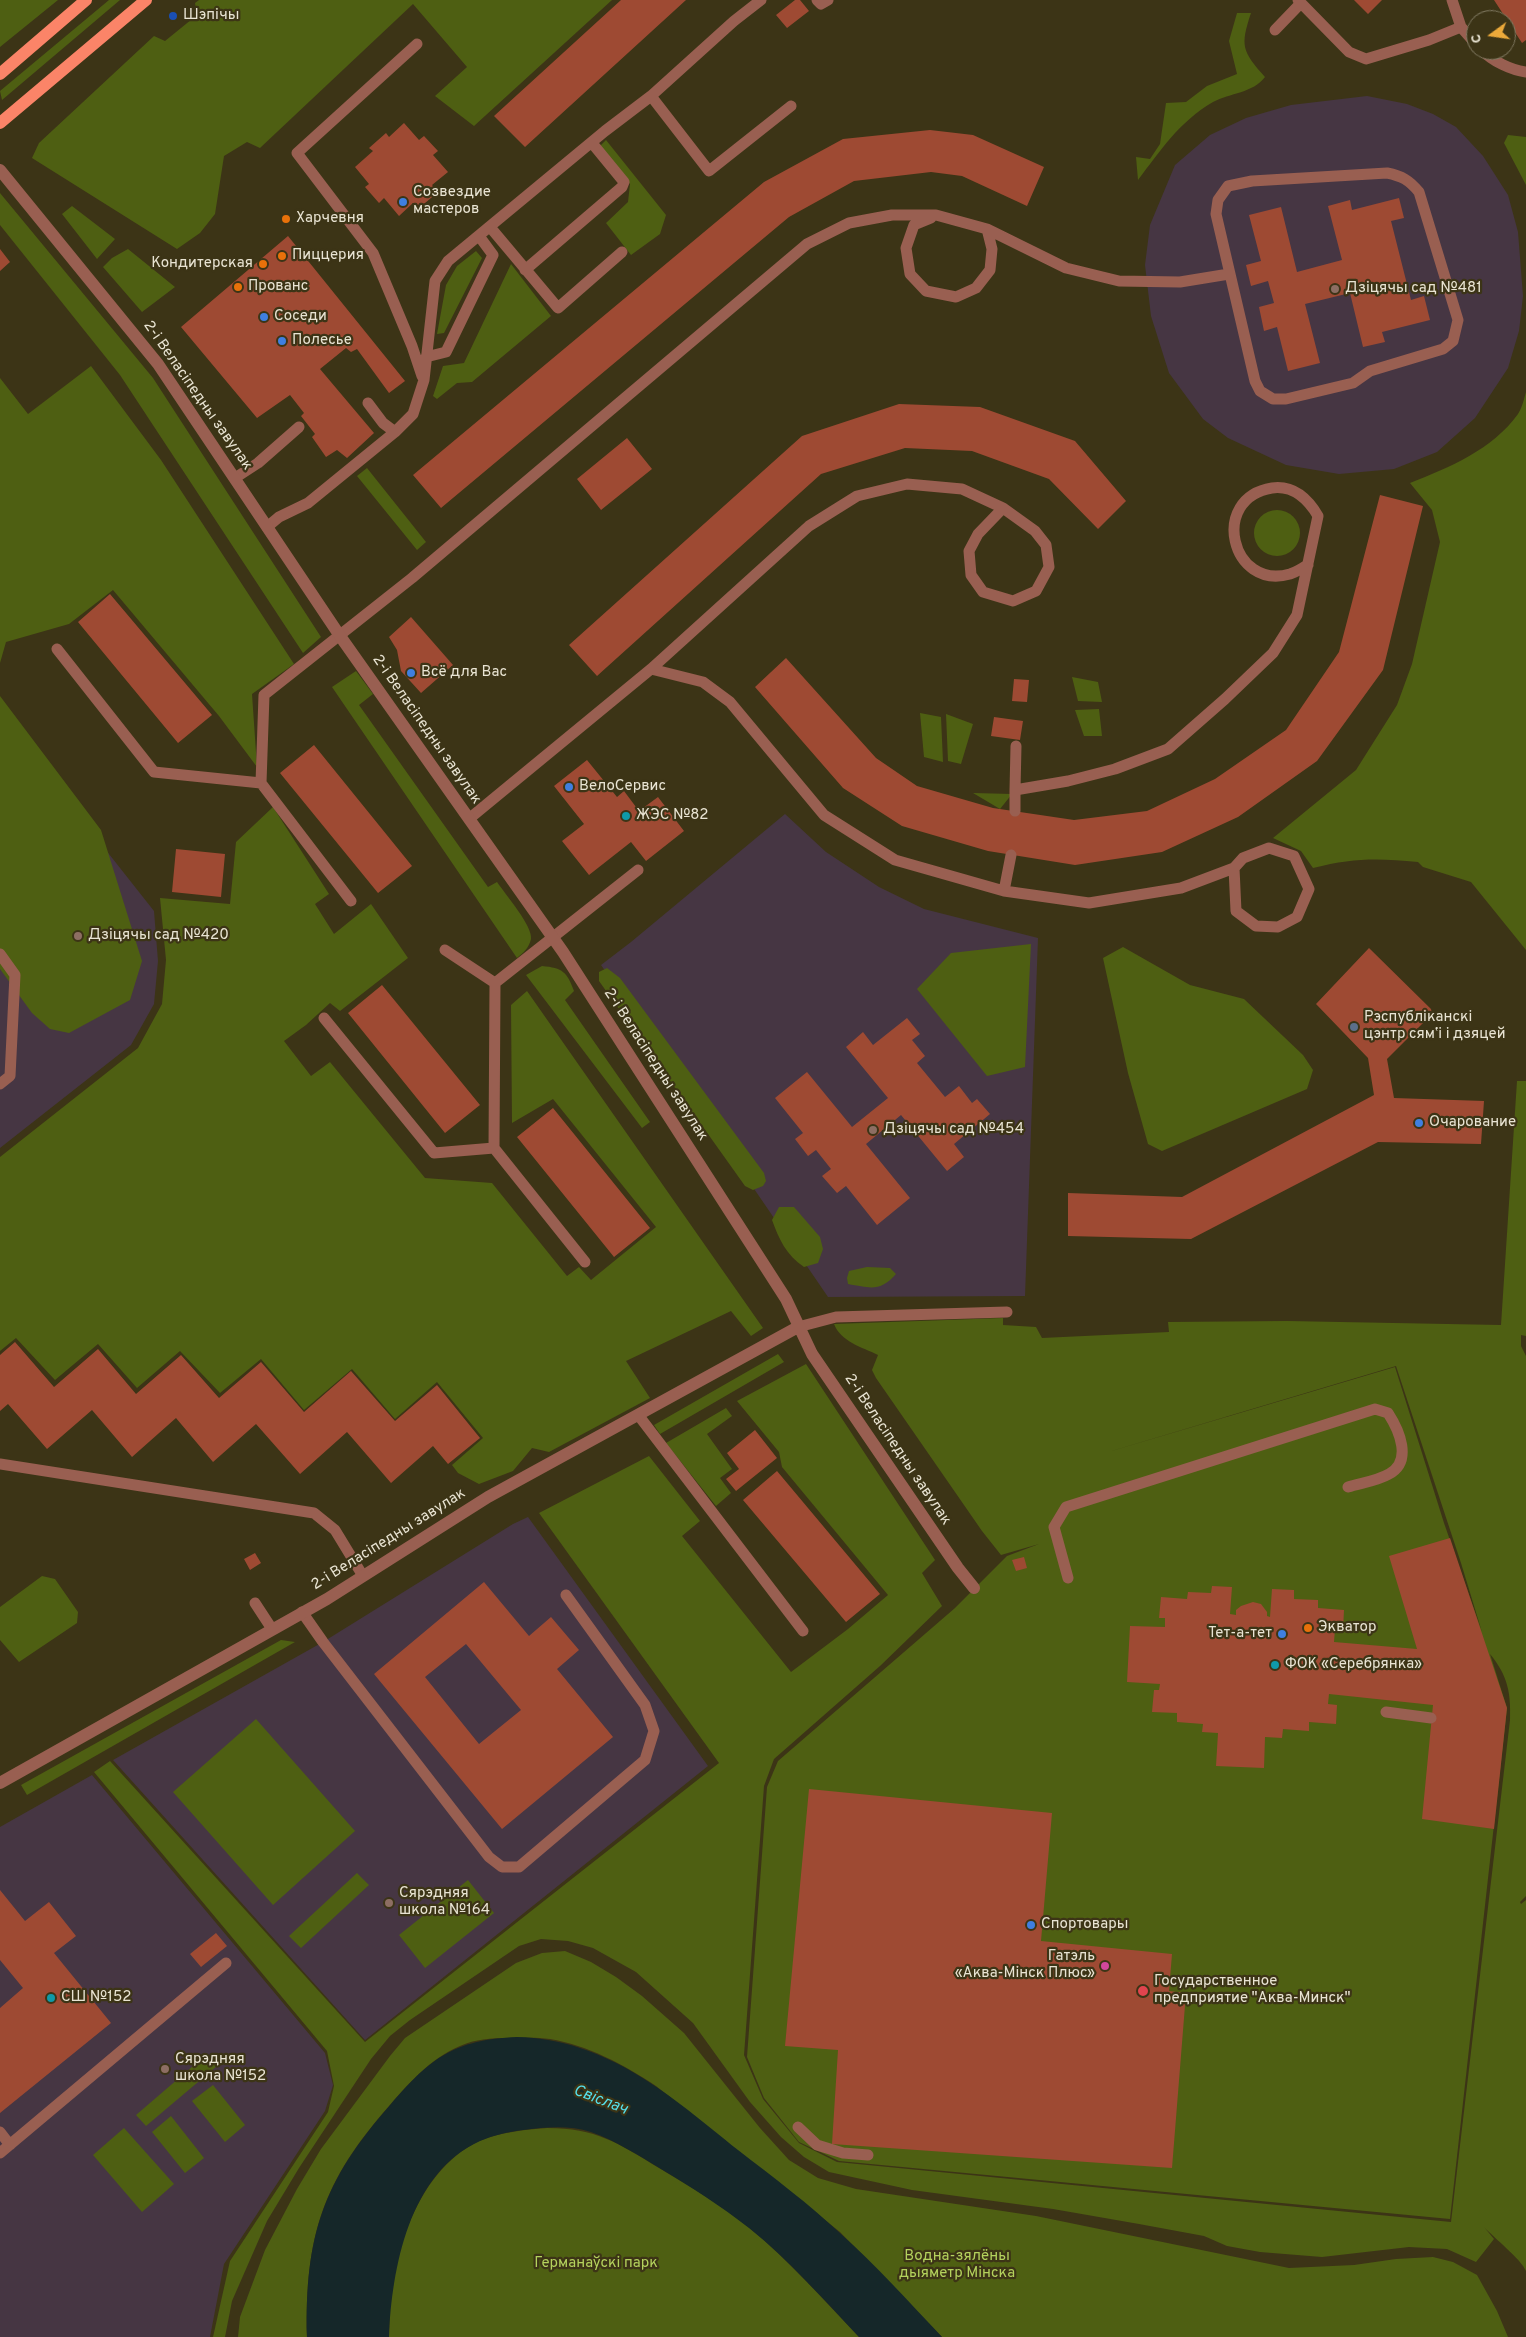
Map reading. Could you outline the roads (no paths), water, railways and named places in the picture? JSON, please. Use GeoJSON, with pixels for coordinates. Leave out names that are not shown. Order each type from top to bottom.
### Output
{"type":"FeatureCollection","features":[{"type":"Feature","properties":{"kind":"main road"},"geometry":{"type":"LineString","coordinates":[[0,74],[86,0]]}},
{"type":"Feature","properties":{"kind":"main road"},"geometry":{"type":"LineString","coordinates":[[0,123],[146,0]]}},
{"type":"Feature","properties":{"kind":"street","name":"2-і Веласіпедны завулак"},"geometry":{"type":"LineString","coordinates":[[0,170],[158,364],[340,636],[553,937],[786,1299],[812,1354],[958,1568],[974,1588]]}},
{"type":"Feature","properties":{"kind":"street","name":"2-і Веласіпедны завулак"},"geometry":{"type":"LineString","coordinates":[[0,1783],[302,1612],[488,1497],[639,1416],[798,1327]]}},
{"type":"Feature","properties":{"kind":"lane"},"geometry":{"type":"LineString","coordinates":[[267,526],[279,516],[308,503],[395,432],[413,414],[424,380],[436,281],[448,261],[650,96],[734,21],[761,0]]}},
{"type":"Feature","properties":{"kind":"lane"},"geometry":{"type":"LineString","coordinates":[[817,0],[820,4],[828,0]]}},
{"type":"Feature","properties":{"kind":"lane"},"geometry":{"type":"LineString","coordinates":[[1452,0],[1461,27],[1466,33]]}},
{"type":"Feature","properties":{"kind":"lane"},"geometry":{"type":"LineString","coordinates":[[1275,30],[1299,1],[1349,52],[1366,58],[1429,40],[1461,27]]}},
{"type":"Feature","properties":{"kind":"lane"},"geometry":{"type":"LineString","coordinates":[[417,44],[298,153],[373,253],[412,346],[424,380]]}},
{"type":"Feature","properties":{"kind":"lane"},"geometry":{"type":"LineString","coordinates":[[1496,60],[1515,71],[1526,72]]}},
{"type":"Feature","properties":{"kind":"lane"},"geometry":{"type":"LineString","coordinates":[[650,96],[709,171],[790,106]]}},
{"type":"Feature","properties":{"kind":"lane"},"geometry":{"type":"LineString","coordinates":[[525,270],[624,182],[592,143]]}},
{"type":"Feature","properties":{"kind":"lane"},"geometry":{"type":"LineString","coordinates":[[1387,173],[1401,176],[1411,182],[1419,192],[1458,320],[1456,330],[1453,341],[1443,349],[1370,371],[1353,383],[1286,399],[1273,399],[1260,392],[1255,380],[1229,274],[1216,214],[1218,200],[1228,186],[1252,181],[1387,173]]}},
{"type":"Feature","properties":{"kind":"lane"},"geometry":{"type":"LineString","coordinates":[[351,901],[261,783],[264,695],[340,636],[806,244],[849,223],[892,214],[936,215],[987,229],[1066,268],[1119,281],[1180,282],[1229,274]]}},
{"type":"Feature","properties":{"kind":"lane"},"geometry":{"type":"LineString","coordinates":[[936,215],[914,225],[906,248],[910,274],[926,291],[956,297],[976,288],[990,270],[992,249],[987,229]]}},
{"type":"Feature","properties":{"kind":"lane"},"geometry":{"type":"LineString","coordinates":[[490,227],[558,308],[622,252]]}},
{"type":"Feature","properties":{"kind":"lane"},"geometry":{"type":"LineString","coordinates":[[426,357],[446,352],[493,255],[479,236]]}},
{"type":"Feature","properties":{"kind":"lane"},"geometry":{"type":"LineString","coordinates":[[368,403],[383,423],[395,432]]}},
{"type":"Feature","properties":{"kind":"lane"},"geometry":{"type":"LineString","coordinates":[[235,478],[258,463],[299,427]]}},
{"type":"Feature","properties":{"kind":"lane"},"geometry":{"type":"LineString","coordinates":[[470,818],[651,668],[809,526],[857,496],[907,484],[962,489],[1002,508],[1035,531],[1046,545],[1048,567],[1036,590],[1013,601],[983,592],[971,575],[970,550],[978,534],[1002,508]]}},
{"type":"Feature","properties":{"kind":"lane"},"geometry":{"type":"LineString","coordinates":[[1015,790],[1068,781],[1115,769],[1168,749],[1225,699],[1273,653],[1297,615],[1308,565],[1318,516],[1310,501],[1296,491],[1279,487],[1262,490],[1247,499],[1237,512],[1233,529],[1235,546],[1244,561],[1257,571],[1274,576],[1291,574],[1308,565]]}},
{"type":"Feature","properties":{"kind":"lane"},"geometry":{"type":"LineString","coordinates":[[57,649],[154,772],[261,783]]}},
{"type":"Feature","properties":{"kind":"lane"},"geometry":{"type":"LineString","coordinates":[[651,668],[702,682],[730,702],[824,815],[895,860],[1004,891],[1089,903],[1181,888],[1234,868],[1243,858],[1268,848],[1294,856],[1309,889],[1297,917],[1278,927],[1256,926],[1236,911],[1234,868]]}},
{"type":"Feature","properties":{"kind":"lane"},"geometry":{"type":"LineString","coordinates":[[1015,811],[1016,746]]}},
{"type":"Feature","properties":{"kind":"lane"},"geometry":{"type":"LineString","coordinates":[[1004,891],[1011,855]]}},
{"type":"Feature","properties":{"kind":"lane"},"geometry":{"type":"LineString","coordinates":[[495,983],[638,870]]}},
{"type":"Feature","properties":{"kind":"lane"},"geometry":{"type":"LineString","coordinates":[[444,950],[495,983]]}},
{"type":"Feature","properties":{"kind":"lane"},"geometry":{"type":"LineString","coordinates":[[0,954],[16,975],[10,1076],[0,1084]]}},
{"type":"Feature","properties":{"kind":"lane"},"geometry":{"type":"LineString","coordinates":[[495,983],[494,1148],[585,1262]]}},
{"type":"Feature","properties":{"kind":"lane"},"geometry":{"type":"LineString","coordinates":[[324,1018],[434,1153],[494,1148]]}},
{"type":"Feature","properties":{"kind":"lane"},"geometry":{"type":"LineString","coordinates":[[798,1327],[836,1317],[1007,1312]]}},
{"type":"Feature","properties":{"kind":"lane"},"geometry":{"type":"LineString","coordinates":[[1068,1578],[1054,1527],[1066,1507],[1375,1410],[1388,1412],[1395,1424],[1404,1452],[1398,1467],[1389,1474],[1348,1487]]}},
{"type":"Feature","properties":{"kind":"lane"},"geometry":{"type":"LineString","coordinates":[[639,1416],[803,1631]]}},
{"type":"Feature","properties":{"kind":"lane"},"geometry":{"type":"LineString","coordinates":[[0,1464],[314,1513],[335,1530],[362,1576]]}},
{"type":"Feature","properties":{"kind":"lane"},"geometry":{"type":"LineString","coordinates":[[302,1612],[489,1857],[502,1867],[519,1867],[645,1760],[654,1731],[645,1705],[566,1595]]}},
{"type":"Feature","properties":{"kind":"lane"},"geometry":{"type":"LineString","coordinates":[[255,1603],[272,1629]]}},
{"type":"Feature","properties":{"kind":"lane"},"geometry":{"type":"LineString","coordinates":[[1386,1712],[1432,1718]]}},
{"type":"Feature","properties":{"kind":"lane"},"geometry":{"type":"LineString","coordinates":[[0,2153],[226,1963]]}},
{"type":"Feature","properties":{"kind":"lane"},"geometry":{"type":"LineString","coordinates":[[798,2126],[816,2145],[843,2153],[868,2155]]}},
{"type":"Feature","properties":{"kind":"lane"},"geometry":{"type":"LineString","coordinates":[[0,2132],[10,2144]]}},
{"type":"Feature","properties":{"kind":"water","name":"Свіслач"},"geometry":{"type":"Polygon","coordinates":[[[517,2037],[550,2040],[580,2048],[609,2059],[662,2091],[791,2191],[829,2223],[880,2271],[942,2337],[859,2337],[778,2253],[717,2204],[609,2140],[591,2132],[575,2128],[557,2127],[517,2131],[485,2139],[456,2156],[436,2175],[421,2199],[409,2225],[400,2253],[394,2282],[389,2337],[307,2337],[307,2301],[315,2239],[323,2211],[334,2185],[349,2159],[391,2104],[432,2063],[445,2054],[476,2042],[517,2037]]]}},
{"type":"Feature","properties":{"kind":"place","name":"Шэпічы"},"geometry":{"type":"Point","coordinates":[173,16]}},
{"type":"Feature","properties":{"kind":"place","name":"Созвездие мастеров"},"geometry":{"type":"Point","coordinates":[403,202]}},
{"type":"Feature","properties":{"kind":"place","name":"Харчевня"},"geometry":{"type":"Point","coordinates":[286,219]}},
{"type":"Feature","properties":{"kind":"place","name":"Пиццерия"},"geometry":{"type":"Point","coordinates":[282,256]}},
{"type":"Feature","properties":{"kind":"place","name":"Кондитерская"},"geometry":{"type":"Point","coordinates":[263,264]}},
{"type":"Feature","properties":{"kind":"place","name":"Прованс"},"geometry":{"type":"Point","coordinates":[238,287]}},
{"type":"Feature","properties":{"kind":"place","name":"Дзіцячы сад №481"},"geometry":{"type":"Point","coordinates":[1335,289]}},
{"type":"Feature","properties":{"kind":"place","name":"Соседи"},"geometry":{"type":"Point","coordinates":[264,317]}},
{"type":"Feature","properties":{"kind":"place","name":"Полесье"},"geometry":{"type":"Point","coordinates":[282,341]}},
{"type":"Feature","properties":{"kind":"place","name":"Всё для Вас"},"geometry":{"type":"Point","coordinates":[411,673]}},
{"type":"Feature","properties":{"kind":"place","name":"ВелоСервис"},"geometry":{"type":"Point","coordinates":[569,787]}},
{"type":"Feature","properties":{"kind":"place","name":"ЖЭС №82"},"geometry":{"type":"Point","coordinates":[626,816]}},
{"type":"Feature","properties":{"kind":"place","name":"Дзіцячы сад №420"},"geometry":{"type":"Point","coordinates":[78,936]}},
{"type":"Feature","properties":{"kind":"place","name":"Рэспубліканскі цэнтр сямʼі і дзяцей"},"geometry":{"type":"Point","coordinates":[1354,1027]}},
{"type":"Feature","properties":{"kind":"place","name":"Очарование"},"geometry":{"type":"Point","coordinates":[1419,1123]}},
{"type":"Feature","properties":{"kind":"place","name":"Дзіцячы сад №454"},"geometry":{"type":"Point","coordinates":[873,1130]}},
{"type":"Feature","properties":{"kind":"place","name":"Экватор"},"geometry":{"type":"Point","coordinates":[1308,1628]}},
{"type":"Feature","properties":{"kind":"place","name":"Тет-а-тет"},"geometry":{"type":"Point","coordinates":[1282,1634]}},
{"type":"Feature","properties":{"kind":"place","name":"ФОК «Серебрянка»"},"geometry":{"type":"Point","coordinates":[1275,1665]}},
{"type":"Feature","properties":{"kind":"place","name":"Сярэдняя школа №164"},"geometry":{"type":"Point","coordinates":[389,1903]}},
{"type":"Feature","properties":{"kind":"place","name":"Спортовары"},"geometry":{"type":"Point","coordinates":[1031,1925]}},
{"type":"Feature","properties":{"kind":"place","name":"Гатэль «Аква-Мінск Плюс»"},"geometry":{"type":"Point","coordinates":[1105,1966]}},
{"type":"Feature","properties":{"kind":"place","name":"Государственное предприятие \"Аква-Минск\""},"geometry":{"type":"Point","coordinates":[1143,1991]}},
{"type":"Feature","properties":{"kind":"place","name":"СШ №152"},"geometry":{"type":"Point","coordinates":[51,1998]}},
{"type":"Feature","properties":{"kind":"place","name":"Сярэдняя школа №152"},"geometry":{"type":"Point","coordinates":[165,2069]}},
{"type":"Feature","properties":{"kind":"park label","name":"Германаўскі парк"},"geometry":{"type":"Point","coordinates":[596,2264]}},
{"type":"Feature","properties":{"kind":"park label","name":"Водна-зялёны дыяметр Мінска"},"geometry":{"type":"Point","coordinates":[957,2266]}}]}
